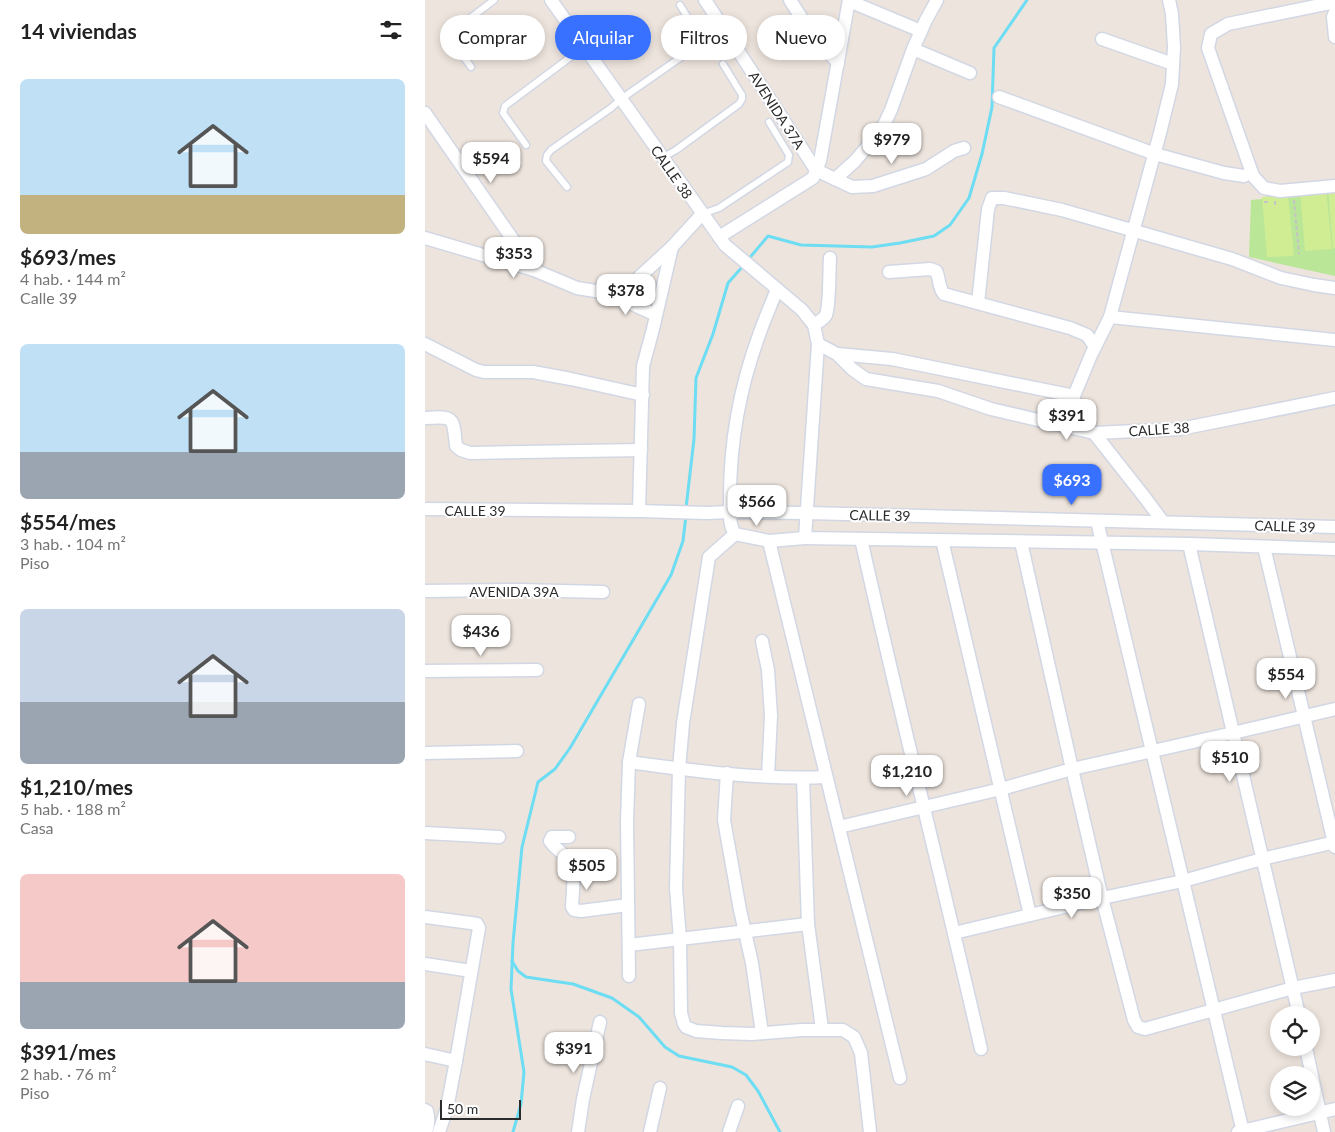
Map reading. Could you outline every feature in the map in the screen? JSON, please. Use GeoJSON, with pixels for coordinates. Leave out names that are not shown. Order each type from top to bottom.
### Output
{"type":"FeatureCollection","features":[{"type":"Feature","properties":{"kind":"street","name":"CALLE 38"},"geometry":{"type":"LineString","coordinates":[[551,0],[562,15]]}},
{"type":"Feature","properties":{"kind":"street","name":"AVENIDA 37A"},"geometry":{"type":"LineString","coordinates":[[705,0],[816,170]]}},
{"type":"Feature","properties":{"kind":"street"},"geometry":{"type":"LineString","coordinates":[[790,0],[813,36],[837,63]]}},
{"type":"Feature","properties":{"kind":"street"},"geometry":{"type":"LineString","coordinates":[[719,237],[813,178],[820,161],[849,0],[921,31]]}},
{"type":"Feature","properties":{"kind":"street"},"geometry":{"type":"LineString","coordinates":[[835,179],[855,161],[882,129],[891,110],[913,49],[937,0]]}},
{"type":"Feature","properties":{"kind":"street"},"geometry":{"type":"LineString","coordinates":[[1163,522],[1094,433],[1076,416],[1074,396],[1095,346],[1110,317],[1155,154],[1172,84],[1174,47],[1172,14],[1169,0]]}},
{"type":"Feature","properties":{"kind":"street"},"geometry":{"type":"LineString","coordinates":[[1335,2],[1229,24],[1211,34],[1207,48],[1253,176],[1264,188],[1280,191],[1335,186]]}},
{"type":"Feature","properties":{"kind":"street"},"geometry":{"type":"LineString","coordinates":[[1335,12],[1333,17],[1335,36]]}},
{"type":"Feature","properties":{"kind":"street"},"geometry":{"type":"LineString","coordinates":[[1102,39],[1173,64]]}},
{"type":"Feature","properties":{"kind":"street"},"geometry":{"type":"LineString","coordinates":[[913,49],[970,73]]}},
{"type":"Feature","properties":{"kind":"street","name":"CALLE 38"},"geometry":{"type":"LineString","coordinates":[[593,60],[725,245],[802,310],[814,325]]}},
{"type":"Feature","properties":{"kind":"street"},"geometry":{"type":"LineString","coordinates":[[999,97],[1155,154],[1223,173],[1244,176]]}},
{"type":"Feature","properties":{"kind":"street"},"geometry":{"type":"LineString","coordinates":[[425,113],[534,270]]}},
{"type":"Feature","properties":{"kind":"street"},"geometry":{"type":"LineString","coordinates":[[816,170],[851,187],[873,186],[926,169],[954,151],[964,148]]}},
{"type":"Feature","properties":{"kind":"street"},"geometry":{"type":"LineString","coordinates":[[977,303],[988,210],[993,198],[1004,198],[1062,210],[1232,259],[1281,278],[1335,288]]}},
{"type":"Feature","properties":{"kind":"street"},"geometry":{"type":"LineString","coordinates":[[608,292],[635,281],[703,214]]}},
{"type":"Feature","properties":{"kind":"street"},"geometry":{"type":"LineString","coordinates":[[425,238],[534,270],[577,288],[608,292],[656,315]]}},
{"type":"Feature","properties":{"kind":"street"},"geometry":{"type":"LineString","coordinates":[[639,511],[643,366],[671,247]]}},
{"type":"Feature","properties":{"kind":"street"},"geometry":{"type":"LineString","coordinates":[[805,538],[818,344],[814,325],[826,315],[829,258]]}},
{"type":"Feature","properties":{"kind":"street"},"geometry":{"type":"LineString","coordinates":[[889,272],[930,269],[936,271],[939,276],[940,291],[944,294],[1070,328],[1087,335],[1095,346]]}},
{"type":"Feature","properties":{"kind":"street"},"geometry":{"type":"LineString","coordinates":[[777,289],[758,336],[743,385],[735,425],[729,475],[729,512],[732,530],[735,534],[769,542],[805,538],[1189,544],[1335,549]]}},
{"type":"Feature","properties":{"kind":"street"},"geometry":{"type":"LineString","coordinates":[[1110,317],[1335,340]]}},
{"type":"Feature","properties":{"kind":"street"},"geometry":{"type":"LineString","coordinates":[[425,344],[476,370],[484,372],[533,372],[571,378],[643,395]]}},
{"type":"Feature","properties":{"kind":"street","name":"CALLE 38"},"geometry":{"type":"LineString","coordinates":[[818,344],[837,354],[852,369],[866,378],[938,391],[991,409],[1094,433],[1180,429],[1335,398]]}},
{"type":"Feature","properties":{"kind":"street"},"geometry":{"type":"LineString","coordinates":[[837,354],[892,359],[1074,396]]}},
{"type":"Feature","properties":{"kind":"street"},"geometry":{"type":"LineString","coordinates":[[425,418],[444,417],[450,419],[454,423],[457,446],[461,450],[470,453],[641,450]]}},
{"type":"Feature","properties":{"kind":"street","name":"CALLE 39"},"geometry":{"type":"LineString","coordinates":[[425,509],[808,513],[1335,527]]}},
{"type":"Feature","properties":{"kind":"street"},"geometry":{"type":"LineString","coordinates":[[1097,521],[1214,1009],[1241,1132],[1304,1116]]}},
{"type":"Feature","properties":{"kind":"street"},"geometry":{"type":"LineString","coordinates":[[735,534],[709,558],[683,723],[679,769],[676,888],[680,939],[681,1012],[684,1024],[687,1027],[722,1033],[752,1034],[822,1029],[843,1030],[854,1037],[861,1053],[870,1132]]}},
{"type":"Feature","properties":{"kind":"street"},"geometry":{"type":"LineString","coordinates":[[861,539],[891,674],[981,1049]]}},
{"type":"Feature","properties":{"kind":"street"},"geometry":{"type":"LineString","coordinates":[[942,540],[1030,915]]}},
{"type":"Feature","properties":{"kind":"street"},"geometry":{"type":"LineString","coordinates":[[769,542],[900,1078]]}},
{"type":"Feature","properties":{"kind":"street"},"geometry":{"type":"LineString","coordinates":[[1021,542],[1102,898],[1134,1020],[1138,1027],[1145,1029],[1293,988],[1335,980]]}},
{"type":"Feature","properties":{"kind":"street"},"geometry":{"type":"LineString","coordinates":[[1189,544],[1297,1006]]}},
{"type":"Feature","properties":{"kind":"street"},"geometry":{"type":"LineString","coordinates":[[954,933],[1335,844],[1264,547]]}},
{"type":"Feature","properties":{"kind":"street","name":"AVENIDA 39A"},"geometry":{"type":"LineString","coordinates":[[425,591],[519,590],[603,592]]}},
{"type":"Feature","properties":{"kind":"street"},"geometry":{"type":"LineString","coordinates":[[762,641],[769,670],[771,716],[768,776]]}},
{"type":"Feature","properties":{"kind":"street"},"geometry":{"type":"LineString","coordinates":[[425,671],[537,670]]}},
{"type":"Feature","properties":{"kind":"street"},"geometry":{"type":"LineString","coordinates":[[629,976],[627,822],[629,762],[639,704]]}},
{"type":"Feature","properties":{"kind":"street"},"geometry":{"type":"LineString","coordinates":[[839,827],[1001,789],[1072,769],[1335,708]]}},
{"type":"Feature","properties":{"kind":"street"},"geometry":{"type":"LineString","coordinates":[[425,753],[517,751]]}},
{"type":"Feature","properties":{"kind":"street"},"geometry":{"type":"LineString","coordinates":[[629,762],[748,776],[827,777]]}},
{"type":"Feature","properties":{"kind":"street"},"geometry":{"type":"LineString","coordinates":[[727,773],[724,820],[740,910],[753,963],[762,1032]]}},
{"type":"Feature","properties":{"kind":"street"},"geometry":{"type":"LineString","coordinates":[[803,778],[808,924],[822,1029]]}},
{"type":"Feature","properties":{"kind":"street"},"geometry":{"type":"LineString","coordinates":[[425,832],[499,837]]}},
{"type":"Feature","properties":{"kind":"street"},"geometry":{"type":"LineString","coordinates":[[569,837],[554,836],[550,841],[564,855],[574,872],[572,907],[574,910],[581,911],[629,905]]}},
{"type":"Feature","properties":{"kind":"street"},"geometry":{"type":"LineString","coordinates":[[425,916],[477,924],[479,928],[447,1108],[439,1132]]}},
{"type":"Feature","properties":{"kind":"street"},"geometry":{"type":"LineString","coordinates":[[629,945],[808,924]]}},
{"type":"Feature","properties":{"kind":"street"},"geometry":{"type":"LineString","coordinates":[[425,964],[471,971]]}},
{"type":"Feature","properties":{"kind":"street"},"geometry":{"type":"LineString","coordinates":[[578,1132],[583,1099],[600,1022]]}},
{"type":"Feature","properties":{"kind":"street"},"geometry":{"type":"LineString","coordinates":[[425,1054],[456,1061]]}},
{"type":"Feature","properties":{"kind":"street"},"geometry":{"type":"LineString","coordinates":[[650,1132],[660,1088]]}},
{"type":"Feature","properties":{"kind":"street"},"geometry":{"type":"LineString","coordinates":[[729,1132],[737,1106]]}},
{"type":"Feature","properties":{"kind":"street"},"geometry":{"type":"LineString","coordinates":[[1324,1132],[1320,1112],[1335,1108]]}},
{"type":"Feature","properties":{"kind":"street"},"geometry":{"type":"LineString","coordinates":[[425,1110],[429,1118],[426,1132]]}},
{"type":"Feature","properties":{"kind":"lane"},"geometry":{"type":"LineString","coordinates":[[471,67],[448,35],[494,0]]}},
{"type":"Feature","properties":{"kind":"lane"},"geometry":{"type":"LineString","coordinates":[[567,187],[546,160],[551,150],[697,46],[699,36],[679,5]]}},
{"type":"Feature","properties":{"kind":"lane"},"geometry":{"type":"LineString","coordinates":[[526,145],[503,113],[505,106],[567,60]]}},
{"type":"Feature","properties":{"kind":"lane"},"geometry":{"type":"LineString","coordinates":[[663,158],[739,104],[742,95],[723,64]]}},
{"type":"Feature","properties":{"kind":"lane"},"geometry":{"type":"LineString","coordinates":[[703,214],[719,208],[788,162],[789,155],[769,122]]}},
{"type":"Feature","properties":{"kind":"path"},"geometry":{"type":"LineString","coordinates":[[1294,199],[1299,254]]}},
{"type":"Feature","properties":{"kind":"path"},"geometry":{"type":"LineString","coordinates":[[1275,201],[1275,207]]}},
{"type":"Feature","properties":{"kind":"green space"},"geometry":{"type":"Polygon","coordinates":[[[1328,187],[1335,187],[1335,248],[1333,248],[1328,187]]]}},
{"type":"Feature","properties":{"kind":"green space"},"geometry":{"type":"Polygon","coordinates":[[[1326,189],[1332,249],[1305,251],[1300,190],[1326,189]]]}},
{"type":"Feature","properties":{"kind":"green space"},"geometry":{"type":"Polygon","coordinates":[[[1335,192],[1335,276],[1249,257],[1251,200],[1335,192]]]}},
{"type":"Feature","properties":{"kind":"green space"},"geometry":{"type":"Polygon","coordinates":[[[1288,195],[1294,256],[1267,257],[1262,197],[1288,195]]]}},
{"type":"Feature","properties":{"kind":"waterway"},"geometry":{"type":"LineString","coordinates":[[747,261],[768,236],[801,245],[872,247],[934,236],[950,225],[969,198],[982,154],[992,107],[994,48],[1027,0]]}},
{"type":"Feature","properties":{"kind":"waterway"},"geometry":{"type":"LineString","coordinates":[[686,508],[694,439],[696,378],[713,334],[728,283],[743,266]]}},
{"type":"Feature","properties":{"kind":"waterway"},"geometry":{"type":"LineString","coordinates":[[513,1132],[521,1104],[524,1072],[511,989],[513,943],[522,847],[538,782],[555,769],[570,748],[671,575],[683,541],[686,515]]}},
{"type":"Feature","properties":{"kind":"waterway"},"geometry":{"type":"LineString","coordinates":[[512,961],[518,971],[526,977],[573,984],[612,998],[639,1017],[665,1047],[679,1056],[732,1067],[746,1075],[758,1091],[780,1132]]}}]}
